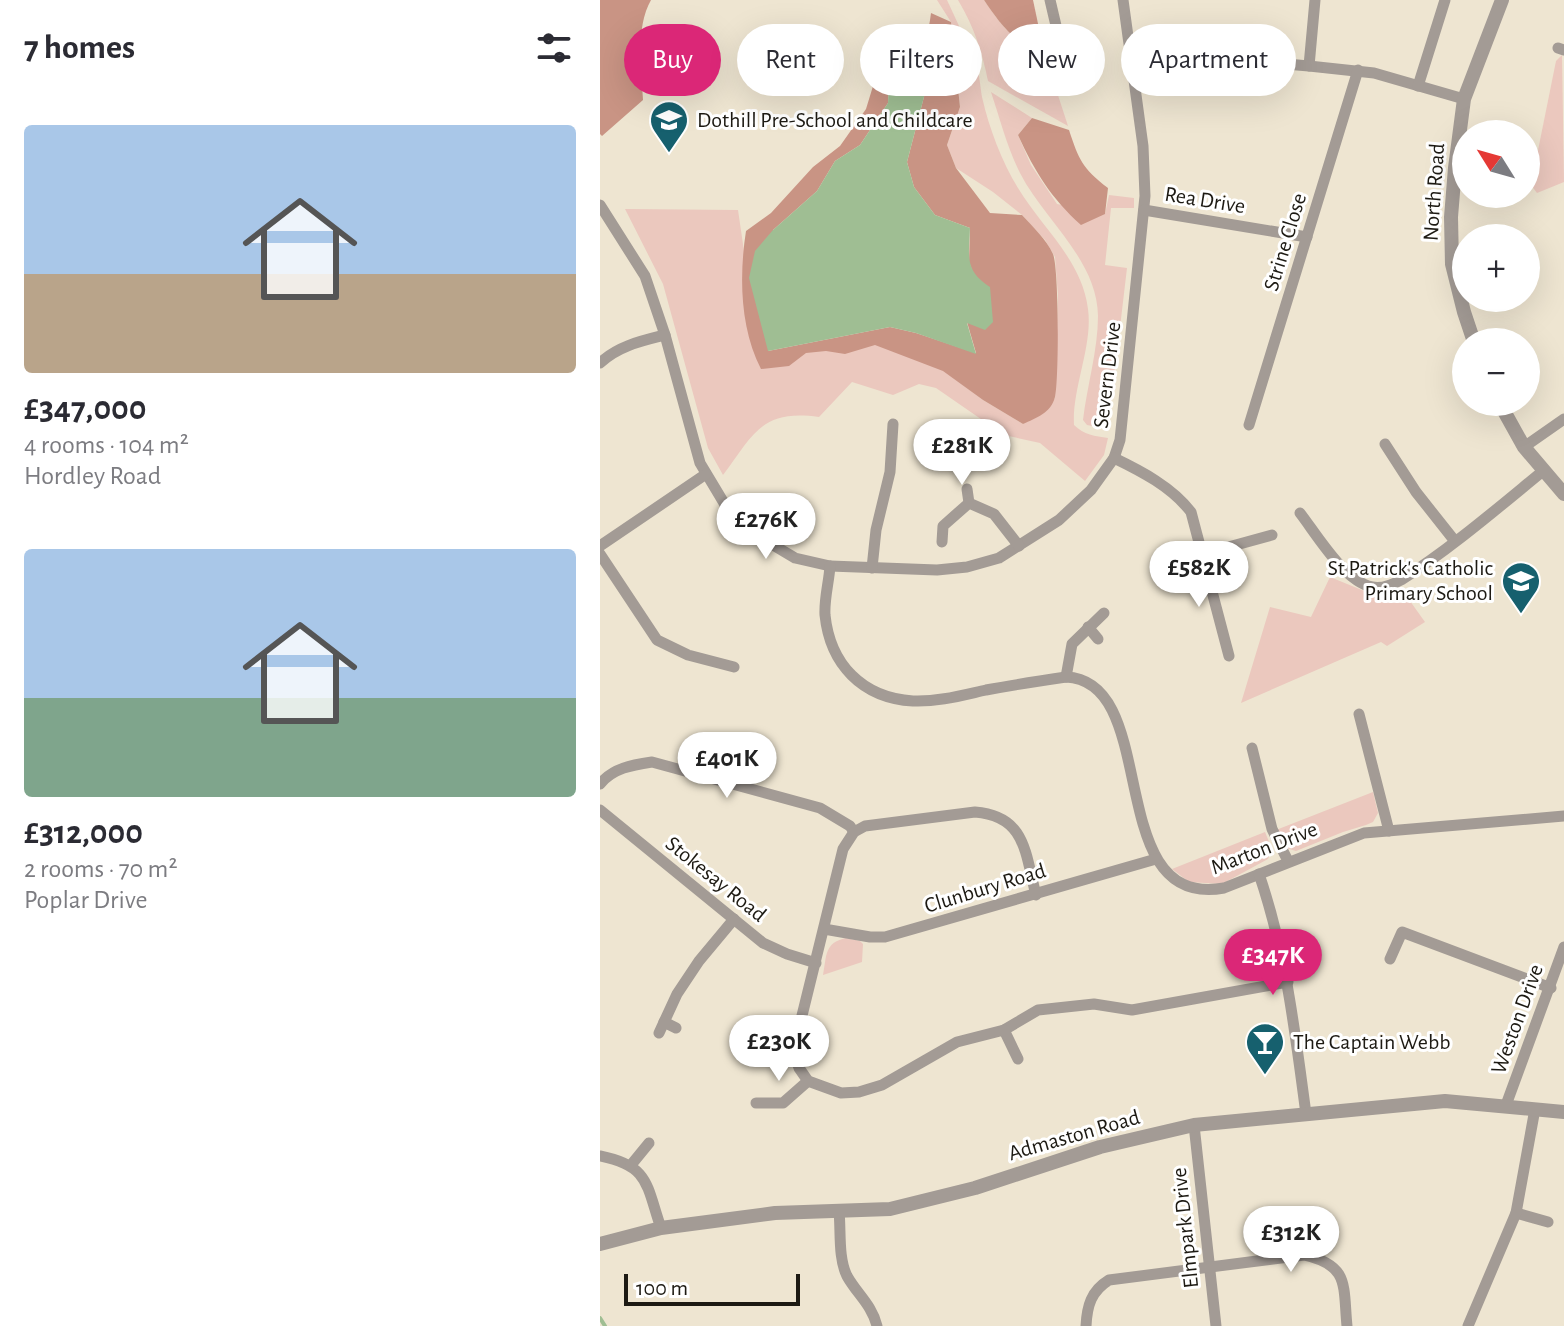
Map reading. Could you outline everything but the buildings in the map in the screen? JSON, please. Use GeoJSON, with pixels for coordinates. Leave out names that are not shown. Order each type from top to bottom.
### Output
{"type":"FeatureCollection","features":[{"type":"Feature","properties":{"kind":"street"},"geometry":{"type":"LineString","coordinates":[[1050,0],[1056,24]]}},
{"type":"Feature","properties":{"kind":"street","name":"Severn Drive"},"geometry":{"type":"LineString","coordinates":[[1123,0],[1126,24]]}},
{"type":"Feature","properties":{"kind":"street"},"geometry":{"type":"LineString","coordinates":[[1309,66],[1315,0]]}},
{"type":"Feature","properties":{"kind":"street"},"geometry":{"type":"LineString","coordinates":[[1418,86],[1445,0]]}},
{"type":"Feature","properties":{"kind":"street","name":"North Road"},"geometry":{"type":"LineString","coordinates":[[1469,328],[1452,264],[1451,217],[1464,99],[1502,0]]}},
{"type":"Feature","properties":{"kind":"street"},"geometry":{"type":"LineString","coordinates":[[1296,65],[1358,70],[1464,99]]}},
{"type":"Feature","properties":{"kind":"street","name":"Strine Close"},"geometry":{"type":"LineString","coordinates":[[1249,425],[1358,70]]}},
{"type":"Feature","properties":{"kind":"street","name":"Severn Drive"},"geometry":{"type":"LineString","coordinates":[[600,205],[645,276],[665,335],[700,463],[727,508],[753,533],[795,558],[830,566],[937,570],[967,567],[999,558],[1059,520],[1091,490],[1114,458],[1122,427],[1144,210],[1143,146],[1136,96]]}},
{"type":"Feature","properties":{"kind":"street","name":"Rea Drive"},"geometry":{"type":"LineString","coordinates":[[1144,210],[1307,237]]}},
{"type":"Feature","properties":{"kind":"street"},"geometry":{"type":"LineString","coordinates":[[600,363],[630,344],[665,335]]}},
{"type":"Feature","properties":{"kind":"street"},"geometry":{"type":"LineString","coordinates":[[1507,416],[1524,447],[1564,494]]}},
{"type":"Feature","properties":{"kind":"street"},"geometry":{"type":"LineString","coordinates":[[1524,447],[1564,419]]}},
{"type":"Feature","properties":{"kind":"street"},"geometry":{"type":"LineString","coordinates":[[872,568],[876,530],[890,472],[893,424]]}},
{"type":"Feature","properties":{"kind":"street"},"geometry":{"type":"LineString","coordinates":[[1385,444],[1416,492],[1454,540]]}},
{"type":"Feature","properties":{"kind":"street"},"geometry":{"type":"LineString","coordinates":[[1114,458],[1144,473],[1184,503],[1191,512],[1229,656]]}},
{"type":"Feature","properties":{"kind":"street"},"geometry":{"type":"LineString","coordinates":[[1300,513],[1349,574],[1375,588],[1385,587],[1399,581],[1543,471]]}},
{"type":"Feature","properties":{"kind":"street"},"geometry":{"type":"LineString","coordinates":[[600,546],[706,474]]}},
{"type":"Feature","properties":{"kind":"street"},"geometry":{"type":"LineString","coordinates":[[967,489],[969,503]]}},
{"type":"Feature","properties":{"kind":"street"},"geometry":{"type":"LineString","coordinates":[[969,503],[994,514],[1019,546]]}},
{"type":"Feature","properties":{"kind":"street"},"geometry":{"type":"LineString","coordinates":[[942,542],[943,526],[969,503]]}},
{"type":"Feature","properties":{"kind":"street"},"geometry":{"type":"LineString","coordinates":[[1203,554],[1272,535]]}},
{"type":"Feature","properties":{"kind":"street"},"geometry":{"type":"LineString","coordinates":[[600,554],[657,640],[688,655],[734,667]]}},
{"type":"Feature","properties":{"kind":"street"},"geometry":{"type":"LineString","coordinates":[[830,566],[825,612],[829,640],[837,660],[852,677],[869,689],[913,701],[1066,677],[1079,677],[1091,686],[1108,703],[1121,733],[1156,859]]}},
{"type":"Feature","properties":{"kind":"street"},"geometry":{"type":"LineString","coordinates":[[1066,677],[1072,644],[1104,613]]}},
{"type":"Feature","properties":{"kind":"street"},"geometry":{"type":"LineString","coordinates":[[1088,627],[1098,639]]}},
{"type":"Feature","properties":{"kind":"street"},"geometry":{"type":"LineString","coordinates":[[1359,714],[1389,831]]}},
{"type":"Feature","properties":{"kind":"street"},"geometry":{"type":"LineString","coordinates":[[1252,748],[1272,829],[1288,861]]}},
{"type":"Feature","properties":{"kind":"street"},"geometry":{"type":"LineString","coordinates":[[600,784],[626,766],[652,762],[820,808],[850,826],[854,832]]}},
{"type":"Feature","properties":{"kind":"street","name":"Stokesay Road"},"geometry":{"type":"LineString","coordinates":[[600,810],[763,943],[816,963]]}},
{"type":"Feature","properties":{"kind":"street"},"geometry":{"type":"LineString","coordinates":[[1036,895],[1023,842],[1016,829],[992,814],[975,812],[865,826],[854,832],[843,849],[794,1054],[808,1081],[841,1093],[859,1092],[882,1085],[957,1042],[1004,1030],[1038,1010],[1094,1004],[1132,1010],[1288,982]]}},
{"type":"Feature","properties":{"kind":"street","name":"Marton Drive"},"geometry":{"type":"LineString","coordinates":[[1156,859],[1178,883],[1205,891],[1224,888],[1364,833],[1564,816]]}},
{"type":"Feature","properties":{"kind":"street","name":"Clunbury Road"},"geometry":{"type":"LineString","coordinates":[[824,929],[885,937],[1156,859]]}},
{"type":"Feature","properties":{"kind":"street"},"geometry":{"type":"LineString","coordinates":[[1259,874],[1275,920],[1288,982],[1306,1114]]}},
{"type":"Feature","properties":{"kind":"street"},"geometry":{"type":"LineString","coordinates":[[676,1028],[661,1027],[677,994],[699,961],[734,919]]}},
{"type":"Feature","properties":{"kind":"street"},"geometry":{"type":"LineString","coordinates":[[1390,959],[1402,932],[1551,988]]}},
{"type":"Feature","properties":{"kind":"street","name":"Weston Drive"},"geometry":{"type":"LineString","coordinates":[[1506,1105],[1564,947]]}},
{"type":"Feature","properties":{"kind":"street"},"geometry":{"type":"LineString","coordinates":[[1004,1030],[1018,1059]]}},
{"type":"Feature","properties":{"kind":"street"},"geometry":{"type":"LineString","coordinates":[[756,1103],[783,1103],[808,1081]]}},
{"type":"Feature","properties":{"kind":"street","name":"Admaston Road"},"geometry":{"type":"LineString","coordinates":[[600,1244],[661,1228],[775,1213],[890,1209],[975,1188],[1100,1147],[1194,1125],[1445,1101],[1564,1112]]}},
{"type":"Feature","properties":{"kind":"street"},"geometry":{"type":"LineString","coordinates":[[1468,1326],[1516,1213],[1535,1109]]}},
{"type":"Feature","properties":{"kind":"street","name":"Elmpark Drive"},"geometry":{"type":"LineString","coordinates":[[1194,1125],[1216,1326]]}},
{"type":"Feature","properties":{"kind":"street"},"geometry":{"type":"LineString","coordinates":[[631,1165],[649,1143]]}},
{"type":"Feature","properties":{"kind":"street"},"geometry":{"type":"LineString","coordinates":[[600,1156],[631,1165],[644,1178],[661,1228]]}},
{"type":"Feature","properties":{"kind":"street"},"geometry":{"type":"LineString","coordinates":[[839,1211],[843,1266],[848,1279],[874,1313],[877,1326]]}},
{"type":"Feature","properties":{"kind":"street"},"geometry":{"type":"LineString","coordinates":[[1516,1213],[1548,1222]]}},
{"type":"Feature","properties":{"kind":"street"},"geometry":{"type":"LineString","coordinates":[[1086,1326],[1089,1303],[1094,1293],[1109,1280],[1304,1255],[1320,1258],[1335,1267],[1342,1280],[1347,1326]]}},
{"type":"Feature","properties":{"kind":"shaded area"},"geometry":{"type":"Polygon","coordinates":[[[600,0],[651,0],[643,24],[624,24],[624,96],[643,96],[643,100],[602,136],[600,0]]]}},
{"type":"Feature","properties":{"kind":"shaded area"},"geometry":{"type":"Polygon","coordinates":[[[937,0],[947,0],[958,24],[951,22],[937,0]]]}},
{"type":"Feature","properties":{"kind":"shaded area"},"geometry":{"type":"Polygon","coordinates":[[[958,0],[984,0],[1001,24],[998,24],[998,87],[988,81],[982,56],[982,24],[971,24],[958,0]]]}},
{"type":"Feature","properties":{"kind":"shaded area"},"geometry":{"type":"Polygon","coordinates":[[[984,0],[1033,0],[1038,24],[1001,24],[984,0]]]}},
{"type":"Feature","properties":{"kind":"shaded area"},"geometry":{"type":"Polygon","coordinates":[[[931,13],[951,22],[929,24],[931,13]]]}},
{"type":"Feature","properties":{"kind":"shaded area"},"geometry":{"type":"Polygon","coordinates":[[[1562,55],[1564,182],[1540,192],[1540,140],[1556,61],[1562,55]]]}},
{"type":"Feature","properties":{"kind":"shaded area"},"geometry":{"type":"Polygon","coordinates":[[[991,92],[1032,118],[1018,135],[1031,165],[1057,204],[1105,214],[1109,195],[1134,198],[1134,208],[1111,208],[1105,265],[1127,268],[1108,429],[1087,425],[1083,420],[1098,329],[1095,295],[1089,276],[1020,173],[991,92]]]}},
{"type":"Feature","properties":{"kind":"shaded area"},"geometry":{"type":"Polygon","coordinates":[[[870,96],[888,96],[888,103],[860,145],[835,161],[817,191],[773,230],[768,351],[890,327],[976,353],[967,322],[975,278],[969,262],[970,228],[935,215],[914,187],[907,162],[924,96],[959,96],[960,107],[947,145],[956,168],[990,213],[1022,215],[1053,254],[1058,324],[1055,397],[1047,411],[1038,417],[1023,424],[943,371],[875,345],[845,354],[826,351],[806,353],[789,366],[761,369],[749,336],[743,302],[742,266],[746,231],[771,213],[813,167],[840,146],[866,109],[870,96]]]}},
{"type":"Feature","properties":{"kind":"shaded area"},"geometry":{"type":"Polygon","coordinates":[[[888,96],[924,96],[907,162],[914,187],[935,215],[970,228],[970,262],[976,275],[990,287],[993,322],[985,330],[967,323],[976,354],[890,327],[768,351],[749,278],[755,251],[773,230],[817,191],[835,161],[860,145],[888,103],[888,96]]]}},
{"type":"Feature","properties":{"kind":"shaded area"},"geometry":{"type":"Polygon","coordinates":[[[959,96],[982,96],[997,144],[1018,188],[1078,275],[1089,323],[1074,425],[1086,433],[1108,438],[1104,455],[1085,481],[1040,443],[1004,435],[936,388],[919,384],[893,395],[852,382],[819,417],[784,417],[761,428],[723,475],[708,448],[663,284],[625,209],[738,210],[760,360],[894,333],[983,400],[1023,424],[1055,398],[1058,296],[1055,257],[1045,240],[1022,215],[956,168],[947,145],[960,107],[959,96]]]}},
{"type":"Feature","properties":{"kind":"shaded area"},"geometry":{"type":"Polygon","coordinates":[[[1015,96],[1058,96],[1068,126],[1015,96]]]}},
{"type":"Feature","properties":{"kind":"shaded area"},"geometry":{"type":"Polygon","coordinates":[[[1032,118],[1069,130],[1082,163],[1108,188],[1105,214],[1081,225],[1052,194],[1037,173],[1018,135],[1032,118]]]}},
{"type":"Feature","properties":{"kind":"shaded area"},"geometry":{"type":"Polygon","coordinates":[[[1330,577],[1379,597],[1400,587],[1425,622],[1387,646],[1381,642],[1241,703],[1270,607],[1311,617],[1330,577]]]}},
{"type":"Feature","properties":{"kind":"shaded area"},"geometry":{"type":"Polygon","coordinates":[[[1373,792],[1378,813],[1373,822],[1366,825],[1296,851],[1286,848],[1276,830],[1373,792]]]}},
{"type":"Feature","properties":{"kind":"shaded area"},"geometry":{"type":"Polygon","coordinates":[[[1265,832],[1272,849],[1268,859],[1222,884],[1189,882],[1172,869],[1265,832]]]}},
{"type":"Feature","properties":{"kind":"shaded area"},"geometry":{"type":"Polygon","coordinates":[[[846,938],[863,944],[862,962],[823,975],[830,947],[846,938]]]}},
{"type":"Feature","properties":{"kind":"waterway"},"geometry":{"type":"LineString","coordinates":[[600,1318],[605,1326]]}},
{"type":"Feature","properties":{"kind":"place","name":"Dothill Pre-School and Childcare"},"geometry":{"type":"Point","coordinates":[669,154]}},
{"type":"Feature","properties":{"kind":"place","name":"St Patrick's Catholic Primary School"},"geometry":{"type":"Point","coordinates":[1521,615]}},
{"type":"Feature","properties":{"kind":"place","name":"The Captain Webb"},"geometry":{"type":"Point","coordinates":[1265,1076]}}]}
